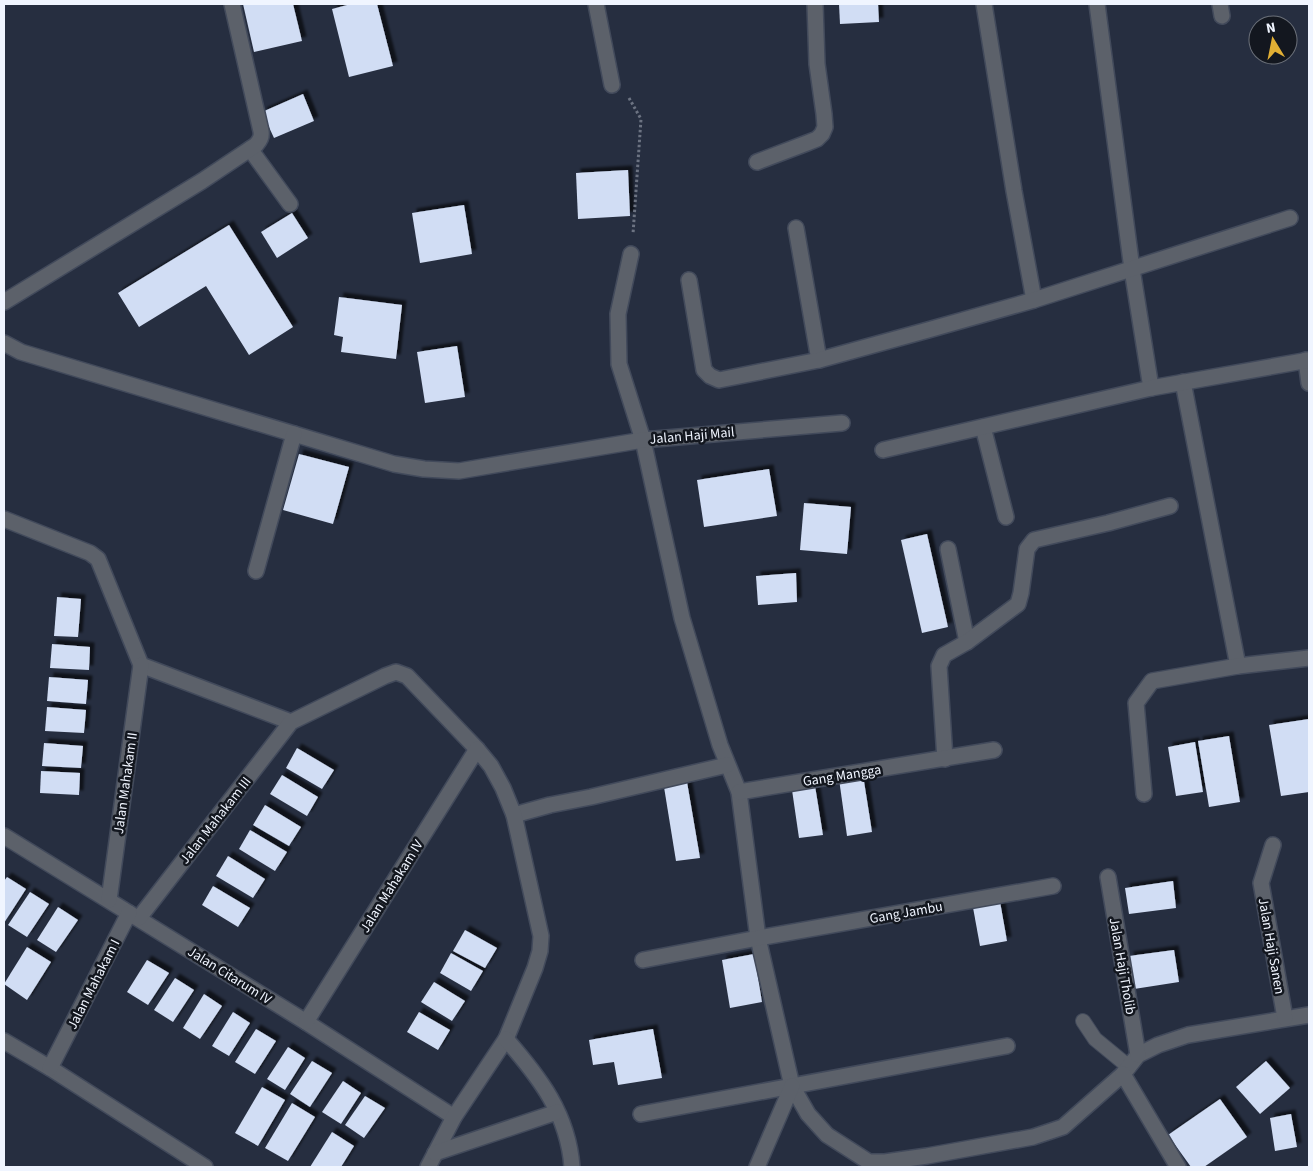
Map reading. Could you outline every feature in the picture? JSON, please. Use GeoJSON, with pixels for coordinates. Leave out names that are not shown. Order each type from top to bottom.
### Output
{"type":"FeatureCollection","features":[{"type":"Feature","properties":{"kind":"street"},"geometry":{"type":"LineString","coordinates":[[4,302],[202,181],[259,141],[262,137],[261,131],[232,4]]}},
{"type":"Feature","properties":{"kind":"street"},"geometry":{"type":"LineString","coordinates":[[596,4],[612,85]]}},
{"type":"Feature","properties":{"kind":"street"},"geometry":{"type":"LineString","coordinates":[[757,162],[817,139],[825,127],[817,64],[815,4]]}},
{"type":"Feature","properties":{"kind":"street"},"geometry":{"type":"LineString","coordinates":[[984,4],[1014,192],[1034,300]]}},
{"type":"Feature","properties":{"kind":"street"},"geometry":{"type":"LineString","coordinates":[[1097,4],[1132,269],[1151,388]]}},
{"type":"Feature","properties":{"kind":"street"},"geometry":{"type":"LineString","coordinates":[[250,149],[290,204]]}},
{"type":"Feature","properties":{"kind":"street"},"geometry":{"type":"LineString","coordinates":[[689,280],[704,370],[710,376],[719,380],[819,360],[1034,300],[1290,218]]}},
{"type":"Feature","properties":{"kind":"street"},"geometry":{"type":"LineString","coordinates":[[796,228],[819,360]]}},
{"type":"Feature","properties":{"kind":"street","name":"Jalan Haji Mail"},"geometry":{"type":"LineString","coordinates":[[631,254],[618,314],[619,364],[643,440],[842,423]]}},
{"type":"Feature","properties":{"kind":"street"},"geometry":{"type":"LineString","coordinates":[[4,343],[21,352],[294,434],[394,464],[424,469],[459,471],[643,440],[682,618],[720,744],[739,792],[758,938],[792,1086],[808,1114],[827,1135],[869,1164],[927,1156],[1033,1137],[1063,1127],[1130,1065],[1188,1035],[1309,1015]]}},
{"type":"Feature","properties":{"kind":"street"},"geometry":{"type":"LineString","coordinates":[[883,450],[1151,388],[1308,360],[1309,383]]}},
{"type":"Feature","properties":{"kind":"street"},"geometry":{"type":"LineString","coordinates":[[1183,382],[1238,666]]}},
{"type":"Feature","properties":{"kind":"street"},"geometry":{"type":"LineString","coordinates":[[983,427],[1006,517]]}},
{"type":"Feature","properties":{"kind":"street"},"geometry":{"type":"LineString","coordinates":[[256,571],[294,434]]}},
{"type":"Feature","properties":{"kind":"street"},"geometry":{"type":"LineString","coordinates":[[945,759],[939,666],[944,655],[967,642],[1018,604],[1027,548],[1034,540],[1170,506]]}},
{"type":"Feature","properties":{"kind":"street"},"geometry":{"type":"LineString","coordinates":[[4,519],[90,553],[98,559],[141,665],[291,722],[396,672],[407,676],[491,766],[503,788],[514,815],[541,936],[540,952],[506,1039],[454,1117],[428,1167]]}},
{"type":"Feature","properties":{"kind":"street"},"geometry":{"type":"LineString","coordinates":[[948,549],[967,642]]}},
{"type":"Feature","properties":{"kind":"street"},"geometry":{"type":"LineString","coordinates":[[1144,794],[1136,703],[1152,681],[1238,666],[1309,658]]}},
{"type":"Feature","properties":{"kind":"street","name":"Jalan Mahakam II"},"geometry":{"type":"LineString","coordinates":[[109,900],[141,665]]}},
{"type":"Feature","properties":{"kind":"street","name":"Jalan Mahakam III"},"geometry":{"type":"LineString","coordinates":[[134,916],[291,722]]}},
{"type":"Feature","properties":{"kind":"street","name":"Jalan Mahakam IV"},"geometry":{"type":"LineString","coordinates":[[306,1022],[476,749]]}},
{"type":"Feature","properties":{"kind":"street","name":"Gang Mangga"},"geometry":{"type":"LineString","coordinates":[[739,792],[994,750]]}},
{"type":"Feature","properties":{"kind":"street"},"geometry":{"type":"LineString","coordinates":[[514,815],[550,805],[727,765]]}},
{"type":"Feature","properties":{"kind":"street","name":"Jalan Citarum IV"},"geometry":{"type":"LineString","coordinates":[[4,836],[306,1022],[454,1117]]}},
{"type":"Feature","properties":{"kind":"street","name":"Jalan Haji Sanen"},"geometry":{"type":"LineString","coordinates":[[1273,845],[1262,883],[1285,1018]]}},
{"type":"Feature","properties":{"kind":"street","name":"Jalan Haji Tholib"},"geometry":{"type":"LineString","coordinates":[[1108,877],[1130,1065]]}},
{"type":"Feature","properties":{"kind":"street","name":"Gang Jambu"},"geometry":{"type":"LineString","coordinates":[[643,960],[1053,886]]}},
{"type":"Feature","properties":{"kind":"street","name":"Jalan Mahakam I"},"geometry":{"type":"LineString","coordinates":[[54,1062],[134,916]]}},
{"type":"Feature","properties":{"kind":"street"},"geometry":{"type":"LineString","coordinates":[[506,1039],[535,1072],[550,1096],[570,1149],[572,1167]]}},
{"type":"Feature","properties":{"kind":"street"},"geometry":{"type":"LineString","coordinates":[[4,1041],[54,1062],[205,1167]]}},
{"type":"Feature","properties":{"kind":"street"},"geometry":{"type":"LineString","coordinates":[[641,1114],[1007,1046]]}},
{"type":"Feature","properties":{"kind":"street"},"geometry":{"type":"LineString","coordinates":[[1130,1065],[1178,1167]]}},
{"type":"Feature","properties":{"kind":"street"},"geometry":{"type":"LineString","coordinates":[[757,1167],[792,1086]]}},
{"type":"Feature","properties":{"kind":"street"},"geometry":{"type":"LineString","coordinates":[[435,1153],[557,1112]]}},
{"type":"Feature","properties":{"kind":"lane"},"geometry":{"type":"LineString","coordinates":[[1083,1021],[1095,1038],[1130,1065]]}},
{"type":"Feature","properties":{"kind":"path"},"geometry":{"type":"LineString","coordinates":[[612,85],[628,97],[641,119],[631,254]]}},
{"type":"Feature","properties":{"kind":"building"},"geometry":{"type":"Polygon","coordinates":[[[243,4],[293,4],[302,41],[254,52],[243,4]]]}},
{"type":"Feature","properties":{"kind":"building"},"geometry":{"type":"Polygon","coordinates":[[[351,4],[377,4],[393,66],[349,77],[332,9],[351,4]]]}},
{"type":"Feature","properties":{"kind":"building"},"geometry":{"type":"Polygon","coordinates":[[[839,4],[878,4],[879,22],[840,24],[839,4]]]}},
{"type":"Feature","properties":{"kind":"building"},"geometry":{"type":"Polygon","coordinates":[[[303,94],[314,121],[274,138],[262,112],[303,94]]]}},
{"type":"Feature","properties":{"kind":"building"},"geometry":{"type":"Polygon","coordinates":[[[628,170],[630,216],[578,219],[576,173],[628,170]]]}},
{"type":"Feature","properties":{"kind":"building"},"geometry":{"type":"Polygon","coordinates":[[[464,205],[472,254],[420,263],[412,213],[464,205]]]}},
{"type":"Feature","properties":{"kind":"building"},"geometry":{"type":"Polygon","coordinates":[[[292,213],[308,238],[277,258],[261,232],[292,213]]]}},
{"type":"Feature","properties":{"kind":"building"},"geometry":{"type":"Polygon","coordinates":[[[229,225],[293,327],[249,355],[206,286],[139,327],[118,293],[229,225]]]}},
{"type":"Feature","properties":{"kind":"building"},"geometry":{"type":"Polygon","coordinates":[[[339,297],[402,305],[396,359],[341,352],[343,337],[334,335],[339,297]]]}},
{"type":"Feature","properties":{"kind":"building"},"geometry":{"type":"Polygon","coordinates":[[[457,346],[465,397],[425,403],[417,352],[457,346]]]}},
{"type":"Feature","properties":{"kind":"building"},"geometry":{"type":"Polygon","coordinates":[[[299,454],[349,467],[333,524],[283,510],[299,454]]]}},
{"type":"Feature","properties":{"kind":"building"},"geometry":{"type":"Polygon","coordinates":[[[769,469],[777,516],[704,527],[697,480],[769,469]]]}},
{"type":"Feature","properties":{"kind":"building"},"geometry":{"type":"Polygon","coordinates":[[[804,503],[851,507],[847,554],[800,550],[804,503]]]}},
{"type":"Feature","properties":{"kind":"building"},"geometry":{"type":"Polygon","coordinates":[[[927,534],[948,627],[922,633],[901,540],[927,534]]]}},
{"type":"Feature","properties":{"kind":"building"},"geometry":{"type":"Polygon","coordinates":[[[796,573],[797,602],[758,605],[756,576],[796,573]]]}},
{"type":"Feature","properties":{"kind":"building"},"geometry":{"type":"Polygon","coordinates":[[[57,597],[81,599],[78,637],[54,636],[57,597]]]}},
{"type":"Feature","properties":{"kind":"building"},"geometry":{"type":"Polygon","coordinates":[[[52,644],[90,647],[89,670],[50,668],[52,644]]]}},
{"type":"Feature","properties":{"kind":"building"},"geometry":{"type":"Polygon","coordinates":[[[49,677],[88,680],[86,704],[47,701],[49,677]]]}},
{"type":"Feature","properties":{"kind":"building"},"geometry":{"type":"Polygon","coordinates":[[[47,707],[86,710],[84,733],[45,731],[47,707]]]}},
{"type":"Feature","properties":{"kind":"building"},"geometry":{"type":"Polygon","coordinates":[[[1309,719],[1309,792],[1281,796],[1269,725],[1309,719]]]}},
{"type":"Feature","properties":{"kind":"building"},"geometry":{"type":"Polygon","coordinates":[[[1229,736],[1240,802],[1209,807],[1198,741],[1229,736]]]}},
{"type":"Feature","properties":{"kind":"building"},"geometry":{"type":"Polygon","coordinates":[[[1195,742],[1203,792],[1176,796],[1168,747],[1195,742]]]}},
{"type":"Feature","properties":{"kind":"building"},"geometry":{"type":"Polygon","coordinates":[[[44,743],[83,746],[81,768],[42,766],[44,743]]]}},
{"type":"Feature","properties":{"kind":"building"},"geometry":{"type":"Polygon","coordinates":[[[297,748],[334,770],[322,789],[286,768],[297,748]]]}},
{"type":"Feature","properties":{"kind":"building"},"geometry":{"type":"Polygon","coordinates":[[[41,771],[80,773],[79,795],[40,793],[41,771]]]}},
{"type":"Feature","properties":{"kind":"building"},"geometry":{"type":"Polygon","coordinates":[[[282,775],[318,797],[307,816],[270,794],[282,775]]]}},
{"type":"Feature","properties":{"kind":"building"},"geometry":{"type":"Polygon","coordinates":[[[863,775],[872,832],[847,836],[839,779],[863,775]]]}},
{"type":"Feature","properties":{"kind":"building"},"geometry":{"type":"Polygon","coordinates":[[[687,782],[700,858],[676,861],[664,787],[687,782]]]}},
{"type":"Feature","properties":{"kind":"building"},"geometry":{"type":"Polygon","coordinates":[[[815,786],[823,835],[799,838],[792,790],[815,786]]]}},
{"type":"Feature","properties":{"kind":"building"},"geometry":{"type":"Polygon","coordinates":[[[265,805],[301,827],[289,846],[253,825],[265,805]]]}},
{"type":"Feature","properties":{"kind":"building"},"geometry":{"type":"Polygon","coordinates":[[[250,830],[287,852],[275,871],[239,849],[250,830]]]}},
{"type":"Feature","properties":{"kind":"building"},"geometry":{"type":"Polygon","coordinates":[[[228,856],[265,879],[253,898],[216,876],[228,856]]]}},
{"type":"Feature","properties":{"kind":"building"},"geometry":{"type":"Polygon","coordinates":[[[7,877],[26,889],[4,923],[4,881],[7,877]]]}},
{"type":"Feature","properties":{"kind":"building"},"geometry":{"type":"Polygon","coordinates":[[[1173,881],[1176,908],[1129,914],[1125,888],[1173,881]]]}},
{"type":"Feature","properties":{"kind":"building"},"geometry":{"type":"Polygon","coordinates":[[[213,886],[250,908],[238,927],[202,905],[213,886]]]}},
{"type":"Feature","properties":{"kind":"building"},"geometry":{"type":"Polygon","coordinates":[[[30,892],[49,904],[27,937],[8,925],[30,892]]]}},
{"type":"Feature","properties":{"kind":"building"},"geometry":{"type":"Polygon","coordinates":[[[999,896],[1007,941],[980,946],[972,902],[999,896]]]}},
{"type":"Feature","properties":{"kind":"building"},"geometry":{"type":"Polygon","coordinates":[[[58,907],[78,920],[56,952],[37,940],[58,907]]]}},
{"type":"Feature","properties":{"kind":"building"},"geometry":{"type":"Polygon","coordinates":[[[465,930],[497,948],[485,968],[453,951],[465,930]]]}},
{"type":"Feature","properties":{"kind":"building"},"geometry":{"type":"Polygon","coordinates":[[[27,947],[51,962],[27,1000],[4,984],[27,947]]]}},
{"type":"Feature","properties":{"kind":"building"},"geometry":{"type":"Polygon","coordinates":[[[1174,950],[1179,982],[1134,989],[1129,956],[1174,950]]]}},
{"type":"Feature","properties":{"kind":"building"},"geometry":{"type":"Polygon","coordinates":[[[451,953],[483,971],[471,991],[440,973],[451,953]]]}},
{"type":"Feature","properties":{"kind":"building"},"geometry":{"type":"Polygon","coordinates":[[[754,954],[762,1002],[730,1008],[722,960],[754,954]]]}},
{"type":"Feature","properties":{"kind":"building"},"geometry":{"type":"Polygon","coordinates":[[[147,960],[169,973],[148,1005],[127,992],[147,960]]]}},
{"type":"Feature","properties":{"kind":"building"},"geometry":{"type":"Polygon","coordinates":[[[175,978],[194,990],[173,1022],[154,1010],[175,978]]]}},
{"type":"Feature","properties":{"kind":"building"},"geometry":{"type":"Polygon","coordinates":[[[434,982],[465,1001],[452,1021],[421,1002],[434,982]]]}},
{"type":"Feature","properties":{"kind":"building"},"geometry":{"type":"Polygon","coordinates":[[[204,994],[222,1006],[200,1039],[183,1028],[204,994]]]}},
{"type":"Feature","properties":{"kind":"building"},"geometry":{"type":"Polygon","coordinates":[[[233,1012],[250,1023],[229,1056],[212,1046],[233,1012]]]}},
{"type":"Feature","properties":{"kind":"building"},"geometry":{"type":"Polygon","coordinates":[[[419,1012],[450,1030],[438,1050],[407,1032],[419,1012]]]}},
{"type":"Feature","properties":{"kind":"building"},"geometry":{"type":"Polygon","coordinates":[[[256,1029],[276,1041],[255,1074],[235,1062],[256,1029]]]}},
{"type":"Feature","properties":{"kind":"building"},"geometry":{"type":"Polygon","coordinates":[[[653,1029],[662,1078],[618,1085],[614,1062],[593,1065],[589,1040],[653,1029]]]}},
{"type":"Feature","properties":{"kind":"building"},"geometry":{"type":"Polygon","coordinates":[[[288,1047],[305,1058],[285,1090],[267,1079],[288,1047]]]}},
{"type":"Feature","properties":{"kind":"building"},"geometry":{"type":"Polygon","coordinates":[[[312,1061],[332,1073],[310,1107],[290,1094],[312,1061]]]}},
{"type":"Feature","properties":{"kind":"building"},"geometry":{"type":"Polygon","coordinates":[[[1266,1061],[1290,1088],[1260,1114],[1236,1087],[1266,1061]]]}},
{"type":"Feature","properties":{"kind":"building"},"geometry":{"type":"Polygon","coordinates":[[[343,1081],[361,1093],[341,1124],[322,1112],[343,1081]]]}},
{"type":"Feature","properties":{"kind":"building"},"geometry":{"type":"Polygon","coordinates":[[[262,1087],[285,1100],[258,1146],[235,1133],[262,1087]]]}},
{"type":"Feature","properties":{"kind":"building"},"geometry":{"type":"Polygon","coordinates":[[[365,1096],[385,1108],[364,1138],[345,1125],[365,1096]]]}},
{"type":"Feature","properties":{"kind":"building"},"geometry":{"type":"Polygon","coordinates":[[[1220,1099],[1247,1137],[1204,1167],[1191,1167],[1168,1135],[1220,1099]]]}},
{"type":"Feature","properties":{"kind":"building"},"geometry":{"type":"Polygon","coordinates":[[[292,1103],[315,1117],[288,1161],[265,1148],[292,1103]]]}},
{"type":"Feature","properties":{"kind":"building"},"geometry":{"type":"Polygon","coordinates":[[[1291,1114],[1297,1147],[1275,1151],[1270,1118],[1291,1114]]]}},
{"type":"Feature","properties":{"kind":"building"},"geometry":{"type":"Polygon","coordinates":[[[332,1132],[354,1146],[341,1167],[310,1167],[332,1132]]]}}]}
